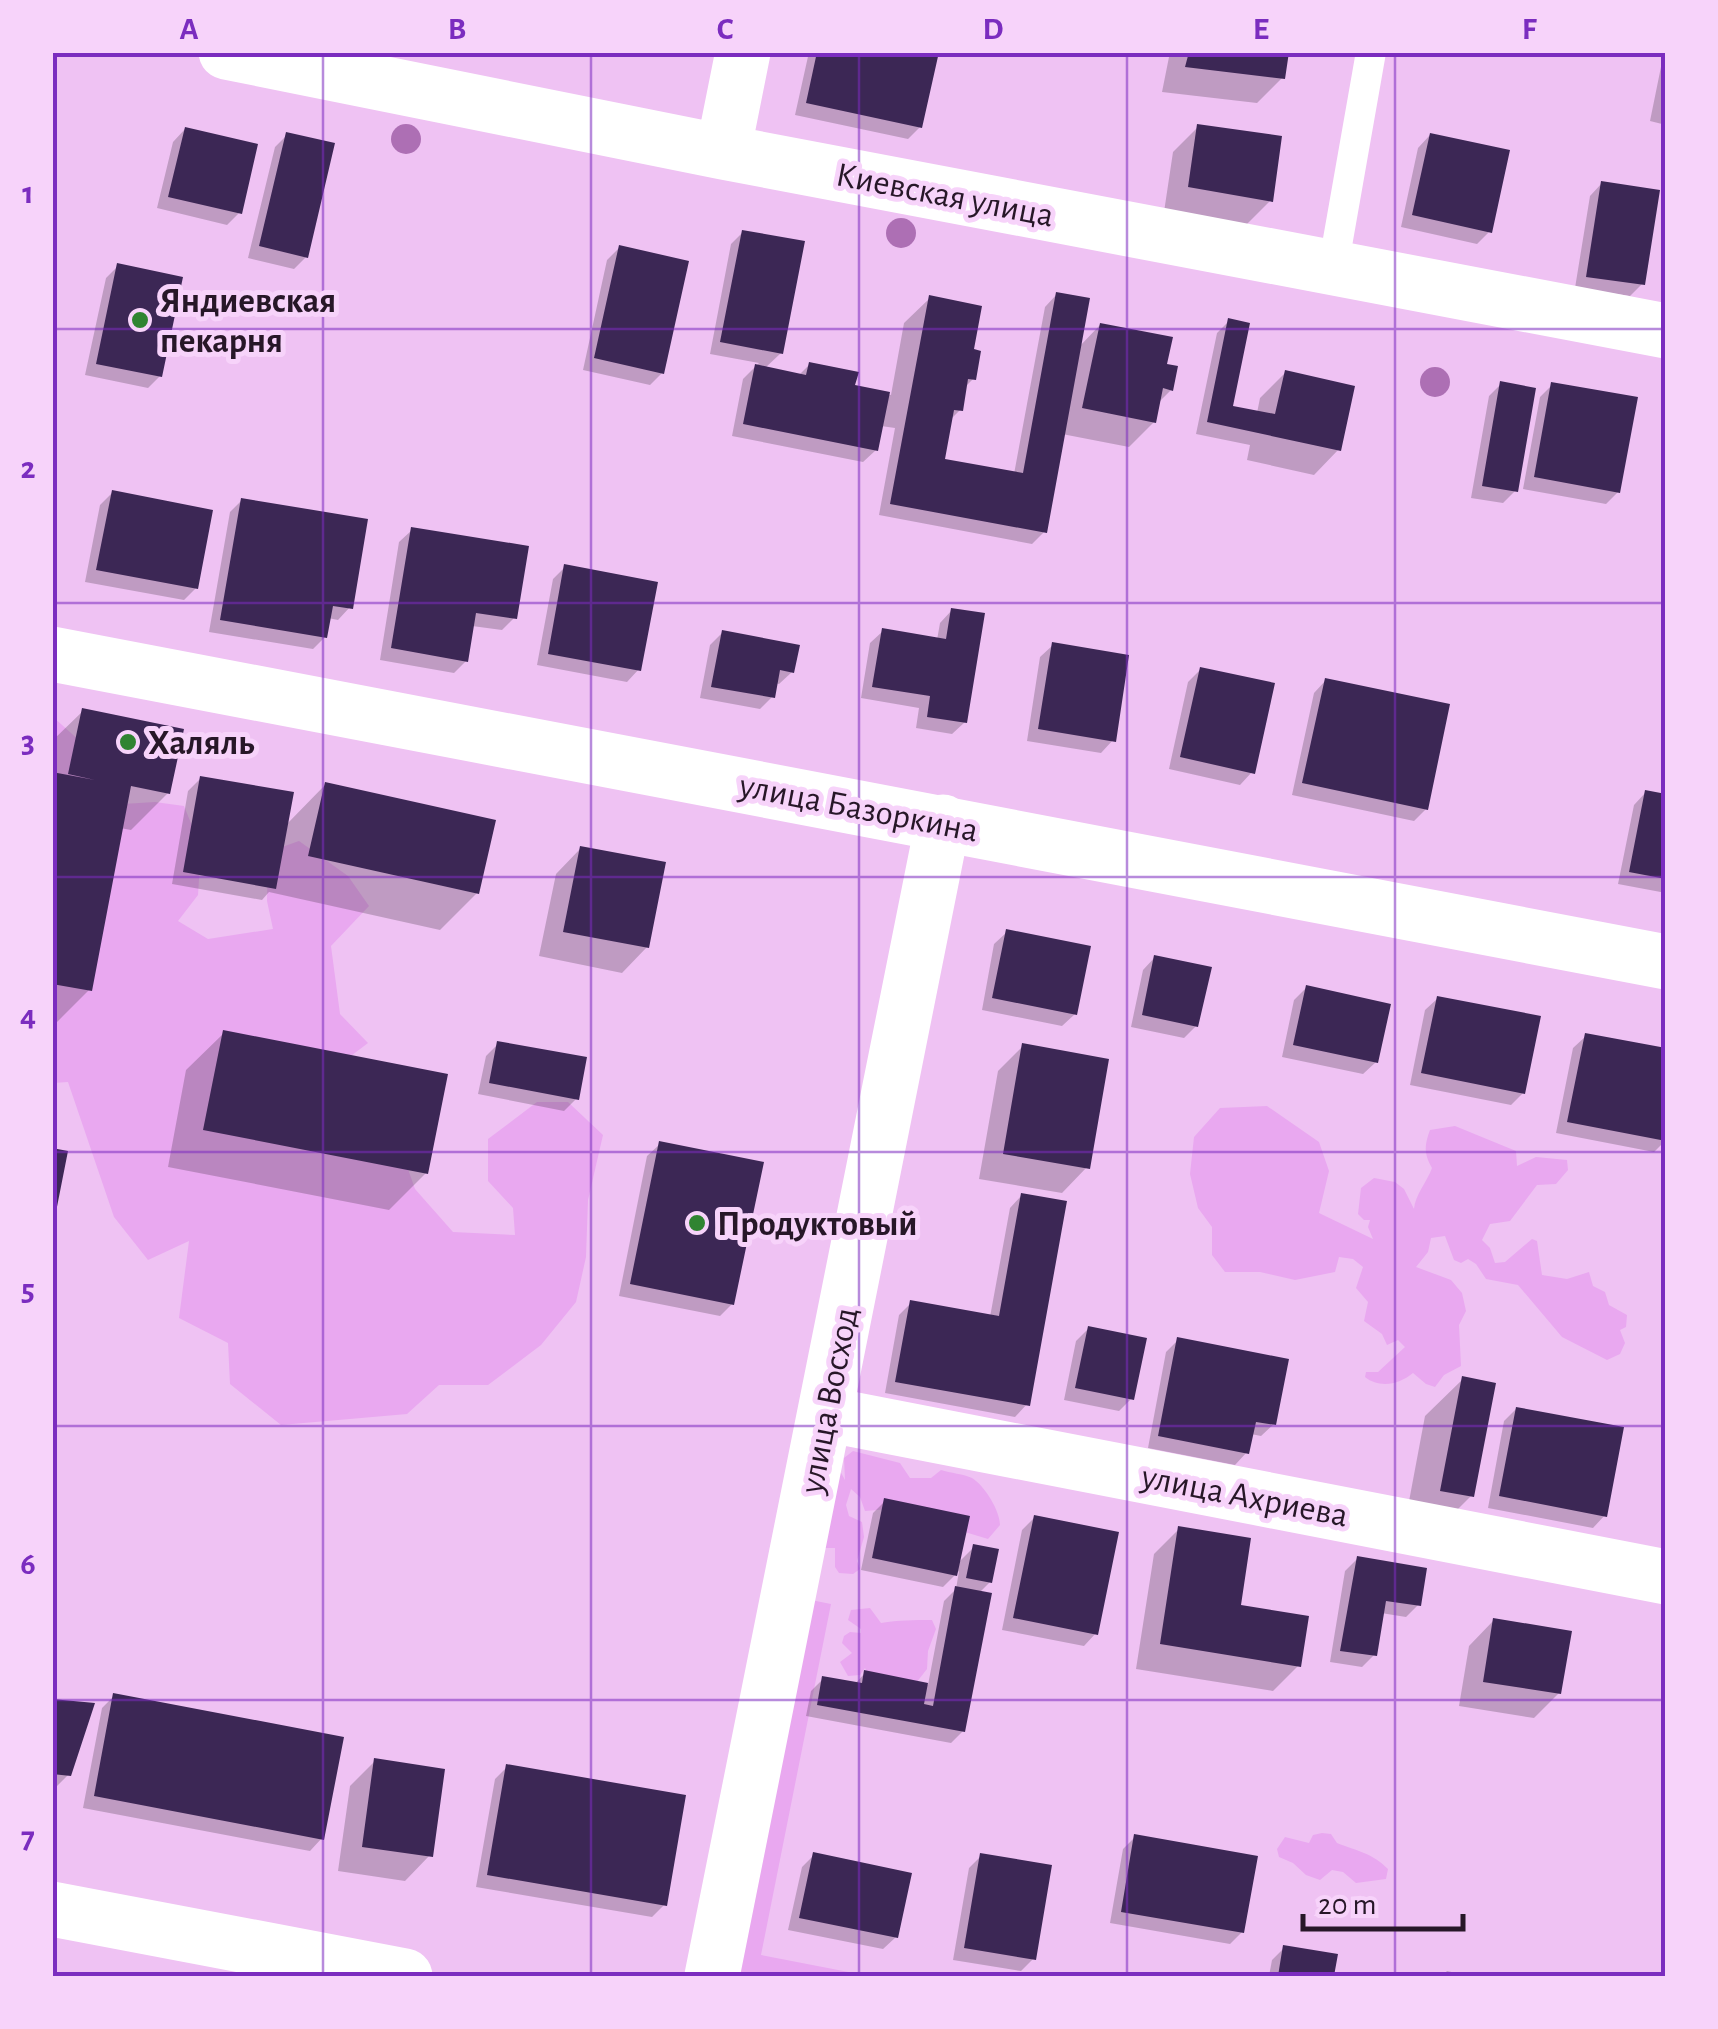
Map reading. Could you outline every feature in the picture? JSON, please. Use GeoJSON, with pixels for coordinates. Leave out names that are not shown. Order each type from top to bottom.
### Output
{"type":"FeatureCollection","features":[{"type":"Feature","properties":{"kind":"street","name":"Киевская улица"},"geometry":{"type":"LineString","coordinates":[[226,52],[723,152],[1666,331]]}},
{"type":"Feature","properties":{"kind":"street"},"geometry":{"type":"LineString","coordinates":[[723,152],[743,52]]}},
{"type":"Feature","properties":{"kind":"street","name":"улица Базоркина"},"geometry":{"type":"LineString","coordinates":[[52,654],[1666,962]]}},
{"type":"Feature","properties":{"kind":"street","name":"улица Восход"},"geometry":{"type":"LineString","coordinates":[[712,1976],[942,822]]}},
{"type":"Feature","properties":{"kind":"street","name":"улица Ахриева"},"geometry":{"type":"LineString","coordinates":[[825,1414],[1666,1576]]}},
{"type":"Feature","properties":{"kind":"street"},"geometry":{"type":"LineString","coordinates":[[52,1909],[405,1976]]}},
{"type":"Feature","properties":{"kind":"lane"},"geometry":{"type":"LineString","coordinates":[[1333,268],[1372,52]]}},
{"type":"Feature","properties":{"kind":"shaded area"},"geometry":{"type":"Polygon","coordinates":[[[52,716],[100,759],[107,805],[155,802],[184,806],[201,848],[198,895],[178,921],[208,939],[273,929],[267,901],[268,852],[299,841],[348,876],[369,906],[331,946],[340,1014],[368,1043],[339,1065],[403,1155],[415,1189],[453,1232],[515,1235],[513,1208],[488,1181],[488,1139],[537,1102],[568,1102],[603,1135],[588,1200],[586,1257],[576,1302],[541,1345],[488,1385],[439,1385],[407,1414],[281,1425],[230,1384],[228,1343],[179,1318],[189,1241],[148,1260],[114,1217],[68,1082],[53,1083],[52,716]]]}},
{"type":"Feature","properties":{"kind":"shaded area"},"geometry":{"type":"Polygon","coordinates":[[[1267,1106],[1319,1142],[1329,1171],[1319,1213],[1373,1239],[1368,1227],[1370,1220],[1358,1214],[1361,1188],[1374,1178],[1395,1182],[1404,1189],[1414,1209],[1432,1168],[1426,1150],[1430,1130],[1455,1126],[1516,1151],[1517,1166],[1536,1157],[1567,1160],[1568,1170],[1556,1184],[1537,1185],[1510,1221],[1490,1224],[1482,1240],[1490,1248],[1495,1263],[1505,1262],[1532,1239],[1537,1241],[1542,1275],[1567,1279],[1589,1272],[1593,1286],[1605,1292],[1609,1305],[1627,1315],[1626,1327],[1620,1330],[1625,1343],[1620,1354],[1607,1360],[1562,1337],[1518,1285],[1486,1279],[1468,1259],[1461,1263],[1454,1260],[1445,1236],[1431,1238],[1428,1252],[1416,1267],[1451,1280],[1462,1293],[1466,1311],[1459,1325],[1461,1366],[1444,1375],[1435,1387],[1413,1373],[1390,1384],[1365,1377],[1366,1372],[1378,1372],[1405,1347],[1398,1340],[1387,1345],[1382,1334],[1364,1321],[1368,1302],[1356,1288],[1363,1267],[1353,1259],[1339,1257],[1335,1272],[1295,1280],[1260,1272],[1225,1272],[1212,1255],[1212,1227],[1198,1208],[1190,1174],[1194,1137],[1220,1108],[1267,1106]]]}},
{"type":"Feature","properties":{"kind":"shaded area"},"geometry":{"type":"Polygon","coordinates":[[[853,1451],[900,1463],[910,1478],[931,1478],[941,1470],[972,1478],[991,1499],[1000,1525],[988,1539],[889,1509],[865,1511],[860,1497],[851,1489],[846,1505],[849,1516],[862,1522],[864,1537],[857,1561],[860,1569],[853,1574],[839,1573],[835,1567],[835,1548],[825,1548],[839,1469],[845,1480],[844,1458],[853,1451]]]}},
{"type":"Feature","properties":{"kind":"shaded area"},"geometry":{"type":"Polygon","coordinates":[[[796,1597],[831,1604],[761,1955],[869,1976],[720,1976],[796,1597]]]}},
{"type":"Feature","properties":{"kind":"shaded area"},"geometry":{"type":"Polygon","coordinates":[[[870,1608],[881,1623],[932,1620],[936,1629],[927,1669],[916,1683],[868,1675],[865,1668],[860,1675],[848,1676],[840,1662],[852,1653],[842,1643],[844,1636],[861,1633],[848,1620],[851,1610],[870,1608]]]}},
{"type":"Feature","properties":{"kind":"shaded area"},"geometry":{"type":"Polygon","coordinates":[[[1331,1834],[1337,1843],[1376,1859],[1388,1869],[1386,1879],[1356,1883],[1343,1872],[1332,1870],[1320,1880],[1279,1857],[1277,1849],[1285,1837],[1309,1843],[1313,1835],[1331,1834]]]}},
{"type":"Feature","properties":{"kind":"building"},"geometry":{"type":"Polygon","coordinates":[[[817,52],[939,52],[922,128],[806,103],[817,52]]]}},
{"type":"Feature","properties":{"kind":"building"},"geometry":{"type":"Polygon","coordinates":[[[1189,52],[1289,52],[1285,79],[1185,67],[1189,52]]]}},
{"type":"Feature","properties":{"kind":"building"},"geometry":{"type":"Polygon","coordinates":[[[1197,124],[1282,136],[1273,202],[1188,187],[1197,124]]]}},
{"type":"Feature","properties":{"kind":"building"},"geometry":{"type":"Polygon","coordinates":[[[185,127],[258,144],[242,214],[168,197],[185,127]]]}},
{"type":"Feature","properties":{"kind":"building"},"geometry":{"type":"Polygon","coordinates":[[[286,132],[335,143],[308,258],[259,246],[286,132]]]}},
{"type":"Feature","properties":{"kind":"building"},"geometry":{"type":"Polygon","coordinates":[[[1430,133],[1510,150],[1492,233],[1412,215],[1430,133]]]}},
{"type":"Feature","properties":{"kind":"building"},"geometry":{"type":"Polygon","coordinates":[[[1601,181],[1660,190],[1645,285],[1586,277],[1601,181]]]}},
{"type":"Feature","properties":{"kind":"building"},"geometry":{"type":"Polygon","coordinates":[[[742,230],[805,241],[783,354],[720,342],[742,230]]]}},
{"type":"Feature","properties":{"kind":"building"},"geometry":{"type":"Polygon","coordinates":[[[619,245],[689,261],[664,374],[594,358],[619,245]]]}},
{"type":"Feature","properties":{"kind":"building","name":"Яндиевская пекарня"},"geometry":{"type":"Polygon","coordinates":[[[117,263],[183,277],[162,377],[96,364],[117,263]]]}},
{"type":"Feature","properties":{"kind":"building"},"geometry":{"type":"Polygon","coordinates":[[[1056,292],[1090,298],[1047,533],[890,504],[929,295],[982,306],[974,349],[981,351],[976,380],[968,379],[963,411],[954,410],[945,459],[1023,473],[1056,292]]]}},
{"type":"Feature","properties":{"kind":"building"},"geometry":{"type":"Polygon","coordinates":[[[1228,318],[1250,323],[1233,406],[1275,414],[1285,370],[1355,386],[1341,451],[1207,422],[1228,318]]]}},
{"type":"Feature","properties":{"kind":"building"},"geometry":{"type":"Polygon","coordinates":[[[1100,323],[1173,337],[1167,364],[1178,366],[1173,391],[1163,388],[1156,423],[1082,408],[1100,323]]]}},
{"type":"Feature","properties":{"kind":"building"},"geometry":{"type":"Polygon","coordinates":[[[809,362],[859,372],[855,385],[890,392],[878,451],[743,424],[755,364],[806,375],[809,362]]]}},
{"type":"Feature","properties":{"kind":"building"},"geometry":{"type":"Polygon","coordinates":[[[1500,381],[1536,388],[1518,492],[1482,486],[1500,381]]]}},
{"type":"Feature","properties":{"kind":"building"},"geometry":{"type":"Polygon","coordinates":[[[1551,382],[1638,397],[1620,493],[1534,477],[1551,382]]]}},
{"type":"Feature","properties":{"kind":"building"},"geometry":{"type":"Polygon","coordinates":[[[112,490],[213,510],[198,589],[96,570],[112,490]]]}},
{"type":"Feature","properties":{"kind":"building"},"geometry":{"type":"Polygon","coordinates":[[[241,498],[368,519],[353,609],[333,606],[327,638],[220,620],[241,498]]]}},
{"type":"Feature","properties":{"kind":"building"},"geometry":{"type":"Polygon","coordinates":[[[411,527],[529,546],[517,619],[476,613],[468,662],[391,648],[411,527]]]}},
{"type":"Feature","properties":{"kind":"building"},"geometry":{"type":"Polygon","coordinates":[[[564,564],[658,582],[641,671],[548,654],[564,564]]]}},
{"type":"Feature","properties":{"kind":"building"},"geometry":{"type":"Polygon","coordinates":[[[951,608],[985,613],[967,723],[927,717],[930,696],[872,687],[882,628],[946,639],[951,608]]]}},
{"type":"Feature","properties":{"kind":"building"},"geometry":{"type":"Polygon","coordinates":[[[722,630],[800,645],[794,673],[780,670],[775,698],[711,687],[722,630]]]}},
{"type":"Feature","properties":{"kind":"building"},"geometry":{"type":"Polygon","coordinates":[[[1052,642],[1129,655],[1116,742],[1038,729],[1052,642]]]}},
{"type":"Feature","properties":{"kind":"building"},"geometry":{"type":"Polygon","coordinates":[[[1200,667],[1275,683],[1255,774],[1180,757],[1200,667]]]}},
{"type":"Feature","properties":{"kind":"building"},"geometry":{"type":"Polygon","coordinates":[[[1325,678],[1450,704],[1428,810],[1302,783],[1325,678]]]}},
{"type":"Feature","properties":{"kind":"building"},"geometry":{"type":"Polygon","coordinates":[[[82,708],[184,729],[170,794],[131,786],[92,991],[52,984],[52,772],[95,780],[68,774],[82,708]]]}},
{"type":"Feature","properties":{"kind":"building"},"geometry":{"type":"Polygon","coordinates":[[[200,776],[294,792],[276,889],[183,872],[200,776]]]}},
{"type":"Feature","properties":{"kind":"building"},"geometry":{"type":"Polygon","coordinates":[[[325,782],[496,820],[479,894],[308,856],[325,782]]]}},
{"type":"Feature","properties":{"kind":"building"},"geometry":{"type":"Polygon","coordinates":[[[1645,790],[1666,794],[1666,879],[1629,872],[1645,790]]]}},
{"type":"Feature","properties":{"kind":"building"},"geometry":{"type":"Polygon","coordinates":[[[580,846],[666,862],[649,948],[563,932],[580,846]]]}},
{"type":"Feature","properties":{"kind":"building"},"geometry":{"type":"Polygon","coordinates":[[[1006,929],[1091,946],[1077,1015],[992,998],[1006,929]]]}},
{"type":"Feature","properties":{"kind":"building"},"geometry":{"type":"Polygon","coordinates":[[[1154,955],[1212,967],[1198,1027],[1142,1015],[1154,955]]]}},
{"type":"Feature","properties":{"kind":"building"},"geometry":{"type":"Polygon","coordinates":[[[1306,985],[1391,1004],[1378,1063],[1293,1045],[1306,985]]]}},
{"type":"Feature","properties":{"kind":"building"},"geometry":{"type":"Polygon","coordinates":[[[1437,996],[1541,1016],[1525,1094],[1421,1073],[1437,996]]]}},
{"type":"Feature","properties":{"kind":"building"},"geometry":{"type":"Polygon","coordinates":[[[223,1030],[448,1074],[428,1174],[203,1130],[223,1030]]]}},
{"type":"Feature","properties":{"kind":"building"},"geometry":{"type":"Polygon","coordinates":[[[1585,1033],[1666,1048],[1666,1141],[1567,1122],[1585,1033]]]}},
{"type":"Feature","properties":{"kind":"building"},"geometry":{"type":"Polygon","coordinates":[[[497,1041],[587,1057],[579,1100],[489,1083],[497,1041]]]}},
{"type":"Feature","properties":{"kind":"building"},"geometry":{"type":"Polygon","coordinates":[[[1022,1043],[1109,1059],[1090,1169],[1003,1154],[1022,1043]]]}},
{"type":"Feature","properties":{"kind":"building","name":"Продуктовый"},"geometry":{"type":"Polygon","coordinates":[[[659,1141],[764,1162],[734,1305],[630,1284],[659,1141]]]}},
{"type":"Feature","properties":{"kind":"building"},"geometry":{"type":"Polygon","coordinates":[[[52,1148],[68,1151],[54,1222],[52,1222],[52,1148]]]}},
{"type":"Feature","properties":{"kind":"building"},"geometry":{"type":"Polygon","coordinates":[[[1021,1193],[1067,1201],[1030,1406],[895,1382],[910,1300],[999,1316],[1021,1193]]]}},
{"type":"Feature","properties":{"kind":"building"},"geometry":{"type":"Polygon","coordinates":[[[1088,1326],[1147,1338],[1134,1400],[1075,1388],[1088,1326]]]}},
{"type":"Feature","properties":{"kind":"building"},"geometry":{"type":"Polygon","coordinates":[[[1177,1337],[1289,1359],[1276,1425],[1256,1422],[1249,1454],[1158,1436],[1177,1337]]]}},
{"type":"Feature","properties":{"kind":"building"},"geometry":{"type":"Polygon","coordinates":[[[1462,1376],[1496,1383],[1474,1497],[1440,1491],[1462,1376]]]}},
{"type":"Feature","properties":{"kind":"building"},"geometry":{"type":"Polygon","coordinates":[[[1516,1407],[1624,1427],[1607,1517],[1499,1496],[1516,1407]]]}},
{"type":"Feature","properties":{"kind":"building"},"geometry":{"type":"Polygon","coordinates":[[[884,1498],[970,1516],[957,1576],[872,1558],[884,1498]]]}},
{"type":"Feature","properties":{"kind":"building"},"geometry":{"type":"Polygon","coordinates":[[[1034,1515],[1119,1532],[1098,1635],[1013,1618],[1034,1515]]]}},
{"type":"Feature","properties":{"kind":"building"},"geometry":{"type":"Polygon","coordinates":[[[1178,1526],[1251,1538],[1241,1605],[1309,1616],[1301,1667],[1160,1644],[1178,1526]]]}},
{"type":"Feature","properties":{"kind":"building"},"geometry":{"type":"Polygon","coordinates":[[[973,1544],[999,1549],[992,1583],[966,1578],[973,1544]]]}},
{"type":"Feature","properties":{"kind":"building"},"geometry":{"type":"Polygon","coordinates":[[[1357,1556],[1427,1568],[1421,1606],[1386,1601],[1377,1656],[1340,1651],[1357,1556]]]}},
{"type":"Feature","properties":{"kind":"building"},"geometry":{"type":"Polygon","coordinates":[[[955,1586],[992,1593],[965,1732],[817,1705],[822,1676],[862,1683],[864,1670],[928,1683],[924,1704],[933,1706],[955,1586]]]}},
{"type":"Feature","properties":{"kind":"building"},"geometry":{"type":"Polygon","coordinates":[[[1493,1618],[1572,1631],[1561,1694],[1483,1682],[1493,1618]]]}},
{"type":"Feature","properties":{"kind":"building"},"geometry":{"type":"Polygon","coordinates":[[[113,1693],[344,1737],[324,1840],[94,1796],[113,1693]]]}},
{"type":"Feature","properties":{"kind":"building"},"geometry":{"type":"Polygon","coordinates":[[[52,1699],[95,1703],[71,1776],[52,1774],[52,1699]]]}},
{"type":"Feature","properties":{"kind":"building"},"geometry":{"type":"Polygon","coordinates":[[[374,1758],[445,1769],[433,1857],[362,1847],[374,1758]]]}},
{"type":"Feature","properties":{"kind":"building"},"geometry":{"type":"Polygon","coordinates":[[[506,1764],[686,1795],[667,1906],[487,1875],[506,1764]]]}},
{"type":"Feature","properties":{"kind":"building"},"geometry":{"type":"Polygon","coordinates":[[[1134,1834],[1258,1856],[1244,1933],[1121,1912],[1134,1834]]]}},
{"type":"Feature","properties":{"kind":"building"},"geometry":{"type":"Polygon","coordinates":[[[813,1852],[912,1873],[898,1938],[799,1918],[813,1852]]]}},
{"type":"Feature","properties":{"kind":"building"},"geometry":{"type":"Polygon","coordinates":[[[980,1853],[1052,1865],[1036,1960],[964,1948],[980,1853]]]}},
{"type":"Feature","properties":{"kind":"building"},"geometry":{"type":"Polygon","coordinates":[[[1283,1945],[1338,1954],[1334,1976],[1278,1976],[1283,1945]]]}},
{"type":"Feature","properties":{"kind":"place","name":"Яндиевская пекарня"},"geometry":{"type":"Point","coordinates":[140,320]}},
{"type":"Feature","properties":{"kind":"place","name":"Халяль"},"geometry":{"type":"Point","coordinates":[128,742]}},
{"type":"Feature","properties":{"kind":"place","name":"Продуктовый"},"geometry":{"type":"Point","coordinates":[697,1223]}}]}
